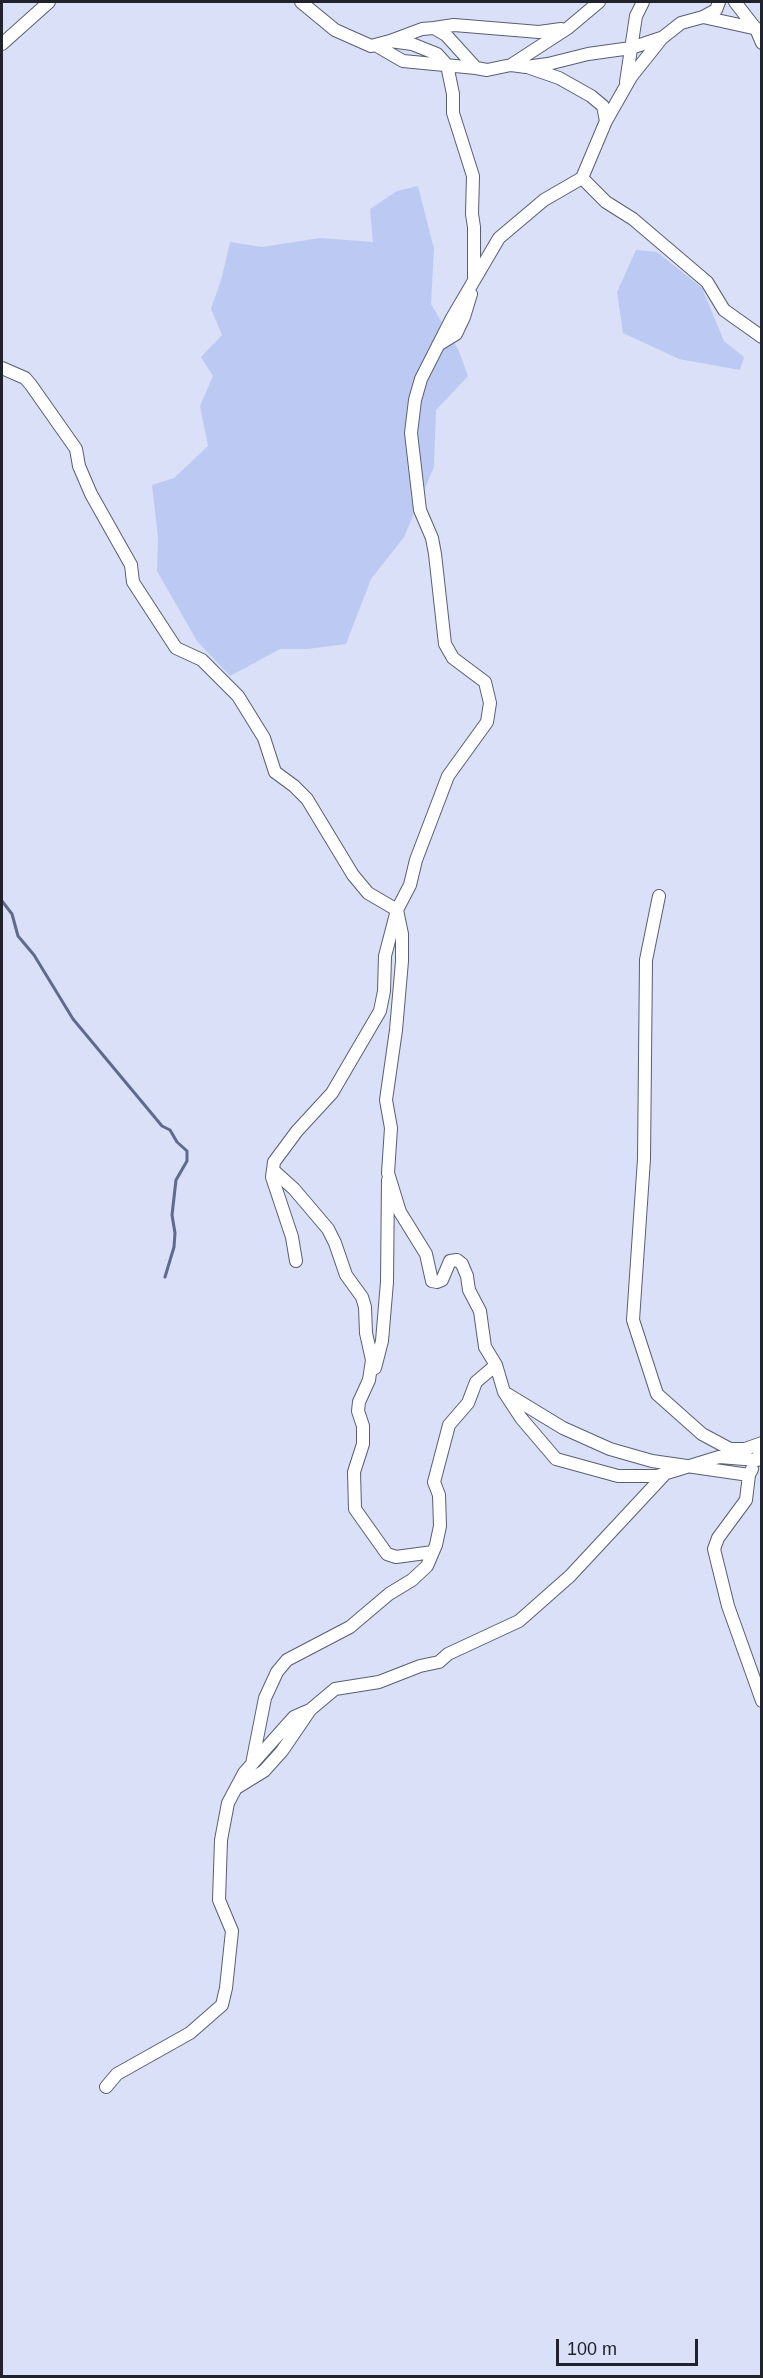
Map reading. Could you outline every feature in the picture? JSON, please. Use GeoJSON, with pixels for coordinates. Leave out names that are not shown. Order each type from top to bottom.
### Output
{"type":"FeatureCollection","features":[{"type":"Feature","properties":{"kind":"street"},"geometry":{"type":"LineString","coordinates":[[2,44],[49,2]]}},
{"type":"Feature","properties":{"kind":"street"},"geometry":{"type":"LineString","coordinates":[[301,2],[335,30],[371,46],[377,46],[422,28],[454,25],[539,32],[568,28]]}},
{"type":"Feature","properties":{"kind":"street"},"geometry":{"type":"LineString","coordinates":[[511,65],[568,28],[599,2]]}},
{"type":"Feature","properties":{"kind":"street"},"geometry":{"type":"LineString","coordinates":[[626,85],[636,16],[643,2]]}},
{"type":"Feature","properties":{"kind":"street"},"geometry":{"type":"LineString","coordinates":[[297,1261],[292,1236],[272,1177],[274,1162],[332,1093],[380,1011],[384,991],[385,956],[397,910],[410,885],[416,860],[448,776],[487,722],[489,704],[485,682],[453,658],[445,644],[435,554],[432,538],[420,510],[411,433],[422,379],[437,346],[499,238],[544,200],[582,178],[606,121],[626,85],[662,38],[681,23],[703,17],[716,9],[719,2]]}},
{"type":"Feature","properties":{"kind":"street"},"geometry":{"type":"LineString","coordinates":[[735,2],[759,29],[762,43]]}},
{"type":"Feature","properties":{"kind":"street"},"geometry":{"type":"LineString","coordinates":[[703,17],[759,29]]}},
{"type":"Feature","properties":{"kind":"street"},"geometry":{"type":"LineString","coordinates":[[434,28],[446,35],[476,68]]}},
{"type":"Feature","properties":{"kind":"street"},"geometry":{"type":"LineString","coordinates":[[526,67],[631,48],[662,38]]}},
{"type":"Feature","properties":{"kind":"street"},"geometry":{"type":"LineString","coordinates":[[390,41],[412,44],[437,54],[447,65],[453,94],[453,113],[473,176],[474,280]]}},
{"type":"Feature","properties":{"kind":"street"},"geometry":{"type":"LineString","coordinates":[[377,46],[403,61],[487,70],[511,65],[526,67],[559,78],[591,96],[603,106],[606,121]]}},
{"type":"Feature","properties":{"kind":"street"},"geometry":{"type":"LineString","coordinates":[[582,178],[606,202],[633,219],[707,282],[724,310],[762,337]]}},
{"type":"Feature","properties":{"kind":"street"},"geometry":{"type":"LineString","coordinates":[[2,368],[25,378],[76,449],[78,466],[131,565],[133,582],[176,648],[202,660],[238,696],[264,738],[275,772],[307,799],[353,874],[368,893],[397,910],[402,934],[402,962],[396,1030],[386,1100],[391,1128],[386,1202],[387,1282],[382,1341],[374,1371],[359,1402],[358,1411],[363,1426],[363,1444],[354,1472],[355,1509],[387,1554],[396,1557],[433,1552]]}},
{"type":"Feature","properties":{"kind":"street"},"geometry":{"type":"LineString","coordinates":[[659,896],[646,960],[644,1160],[633,1320],[657,1394],[702,1434],[730,1449],[745,1449],[762,1445]]}},
{"type":"Feature","properties":{"kind":"street"},"geometry":{"type":"LineString","coordinates":[[273,1170],[294,1189],[328,1229],[346,1275],[362,1297],[372,1360],[369,1380]]}},
{"type":"Feature","properties":{"kind":"street"},"geometry":{"type":"LineString","coordinates":[[388,1173],[400,1212],[426,1254],[432,1281],[442,1280],[450,1261],[457,1260],[462,1264],[469,1290],[480,1311],[485,1347],[496,1365],[504,1392],[521,1418],[556,1459],[618,1476],[657,1476],[719,1457],[757,1460]]}},
{"type":"Feature","properties":{"kind":"street"},"geometry":{"type":"LineString","coordinates":[[252,1764],[265,1698],[287,1660],[350,1627],[427,1566],[440,1526],[439,1495],[435,1482],[449,1425],[468,1403],[476,1382],[496,1365]]}},
{"type":"Feature","properties":{"kind":"street"},"geometry":{"type":"LineString","coordinates":[[504,1392],[563,1428],[610,1449],[652,1461],[749,1475]]}},
{"type":"Feature","properties":{"kind":"street"},"geometry":{"type":"LineString","coordinates":[[762,1445],[749,1475],[746,1500],[718,1538],[714,1549],[728,1606],[762,1701]]}},
{"type":"Feature","properties":{"kind":"street"},"geometry":{"type":"LineString","coordinates":[[237,1787],[264,1771],[282,1751],[310,1710],[335,1689],[379,1682],[420,1666],[439,1662],[448,1654],[519,1621],[570,1576],[665,1474]]}},
{"type":"Feature","properties":{"kind":"street"},"geometry":{"type":"LineString","coordinates":[[106,2087],[117,2074],[190,2033],[222,2004],[232,1931],[219,1900],[221,1840],[228,1803],[244,1773],[294,1717],[310,1710]]}},
{"type":"Feature","properties":{"kind":"shaded area"},"geometry":{"type":"Polygon","coordinates":[[[418,186],[434,249],[431,304],[458,349],[468,376],[436,410],[434,467],[404,537],[371,579],[346,644],[307,649],[280,649],[230,676],[197,641],[157,571],[158,537],[152,485],[174,478],[208,446],[200,406],[213,376],[201,357],[222,335],[211,309],[222,277],[230,242],[262,247],[320,238],[373,242],[370,209],[397,191],[418,186]]]}},
{"type":"Feature","properties":{"kind":"shaded area"},"geometry":{"type":"Polygon","coordinates":[[[636,250],[657,252],[702,288],[724,341],[744,357],[740,370],[679,359],[623,333],[617,292],[636,250]]]}},
{"type":"Feature","properties":{"kind":"waterway"},"geometry":{"type":"LineString","coordinates":[[2,901],[12,914],[18,936],[34,955],[73,1019],[162,1126],[170,1130],[177,1142],[187,1151],[187,1161],[176,1180],[172,1215],[175,1233],[174,1247],[165,1277]]}}]}
